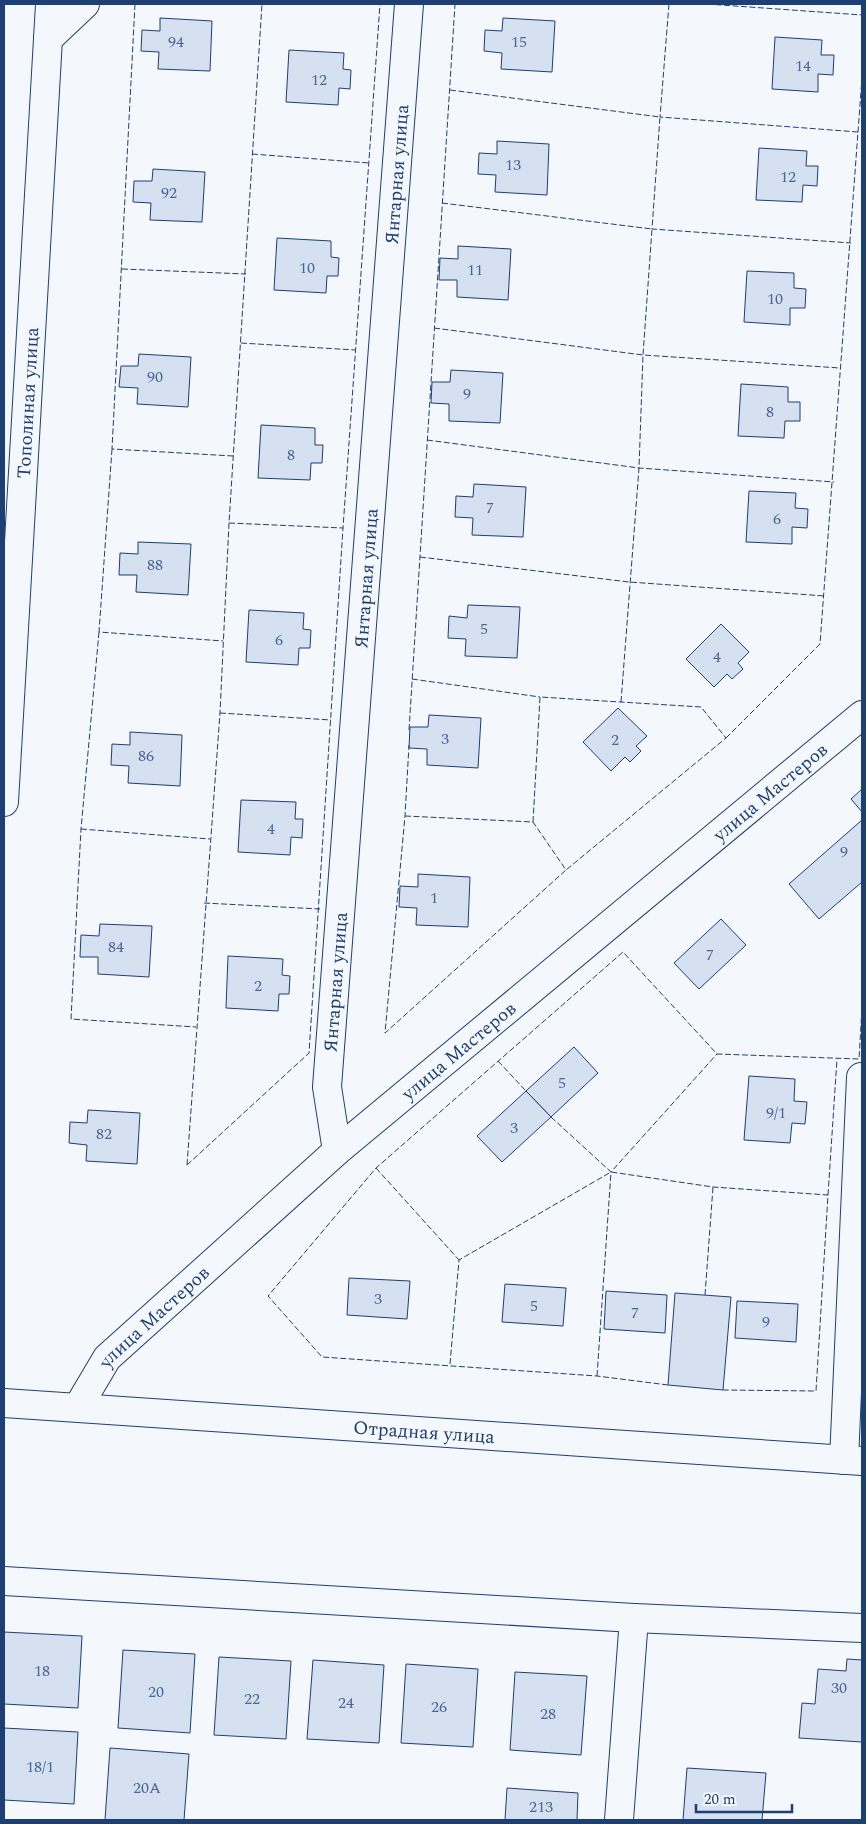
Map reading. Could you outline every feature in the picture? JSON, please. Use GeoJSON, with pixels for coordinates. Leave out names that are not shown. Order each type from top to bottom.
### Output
{"type":"FeatureCollection","features":[{"type":"Feature","properties":{"kind":"street","name":"Тополиная улица"},"geometry":{"type":"LineString","coordinates":[[4,802],[50,4]]}},
{"type":"Feature","properties":{"kind":"street"},"geometry":{"type":"LineString","coordinates":[[48,39],[85,4]]}},
{"type":"Feature","properties":{"kind":"street","name":"Янтарная улица"},"geometry":{"type":"LineString","coordinates":[[337,1151],[327,1088],[409,4]]}},
{"type":"Feature","properties":{"kind":"street","name":"улица Мастеров"},"geometry":{"type":"LineString","coordinates":[[78,1407],[107,1358],[337,1151],[862,715]]}},
{"type":"Feature","properties":{"kind":"street","name":"Отрадная улица"},"geometry":{"type":"LineString","coordinates":[[4,1403],[853,1460],[861,1077]]}},
{"type":"Feature","properties":{"kind":"street"},"geometry":{"type":"LineString","coordinates":[[4,1580],[634,1618],[862,1628]]}},
{"type":"Feature","properties":{"kind":"street"},"geometry":{"type":"LineString","coordinates":[[619,1820],[634,1618]]}},
{"type":"Feature","properties":{"kind":"building"},"geometry":{"type":"Polygon","coordinates":[[[160,18],[212,21],[210,71],[158,69],[159,52],[141,51],[142,30],[160,31],[160,18]]]}},
{"type":"Feature","properties":{"kind":"building"},"geometry":{"type":"Polygon","coordinates":[[[503,18],[555,21],[552,72],[501,69],[502,53],[484,51],[485,30],[502,31],[503,18]]]}},
{"type":"Feature","properties":{"kind":"building"},"geometry":{"type":"Polygon","coordinates":[[[775,37],[822,40],[821,55],[834,55],[833,75],[818,74],[818,92],[772,89],[775,37]]]}},
{"type":"Feature","properties":{"kind":"building"},"geometry":{"type":"Polygon","coordinates":[[[289,50],[344,53],[343,69],[351,70],[350,89],[339,88],[338,105],[286,102],[289,50]]]}},
{"type":"Feature","properties":{"kind":"building"},"geometry":{"type":"Polygon","coordinates":[[[497,141],[549,144],[547,195],[495,192],[496,175],[478,174],[479,153],[497,154],[497,141]]]}},
{"type":"Feature","properties":{"kind":"building"},"geometry":{"type":"Polygon","coordinates":[[[759,148],[807,151],[806,166],[818,166],[817,186],[803,185],[802,202],[756,200],[759,148]]]}},
{"type":"Feature","properties":{"kind":"building"},"geometry":{"type":"Polygon","coordinates":[[[153,169],[205,172],[202,222],[150,220],[151,203],[133,202],[134,181],[152,181],[153,169]]]}},
{"type":"Feature","properties":{"kind":"building"},"geometry":{"type":"Polygon","coordinates":[[[277,238],[331,241],[331,257],[339,258],[338,276],[327,276],[326,293],[274,290],[277,238]]]}},
{"type":"Feature","properties":{"kind":"building"},"geometry":{"type":"Polygon","coordinates":[[[458,246],[511,249],[508,300],[457,297],[457,280],[439,280],[440,258],[458,259],[458,246]]]}},
{"type":"Feature","properties":{"kind":"building"},"geometry":{"type":"Polygon","coordinates":[[[747,271],[794,273],[794,288],[806,289],[805,308],[790,308],[790,325],[744,322],[747,271]]]}},
{"type":"Feature","properties":{"kind":"building"},"geometry":{"type":"Polygon","coordinates":[[[139,354],[191,357],[188,407],[137,404],[138,388],[119,387],[121,366],[138,366],[139,354]]]}},
{"type":"Feature","properties":{"kind":"building"},"geometry":{"type":"Polygon","coordinates":[[[451,370],[503,373],[500,423],[449,421],[449,404],[431,403],[432,382],[450,382],[451,370]]]}},
{"type":"Feature","properties":{"kind":"building"},"geometry":{"type":"Polygon","coordinates":[[[741,384],[788,387],[788,402],[800,402],[800,421],[785,421],[784,438],[738,436],[741,384]]]}},
{"type":"Feature","properties":{"kind":"building"},"geometry":{"type":"Polygon","coordinates":[[[261,425],[315,428],[315,445],[323,445],[322,463],[311,463],[310,480],[258,478],[261,425]]]}},
{"type":"Feature","properties":{"kind":"building"},"geometry":{"type":"Polygon","coordinates":[[[474,484],[526,487],[523,537],[472,535],[473,518],[455,517],[456,496],[473,497],[474,484]]]}},
{"type":"Feature","properties":{"kind":"building"},"geometry":{"type":"Polygon","coordinates":[[[749,491],[796,493],[795,508],[808,509],[807,528],[792,527],[792,544],[746,542],[749,491]]]}},
{"type":"Feature","properties":{"kind":"building"},"geometry":{"type":"Polygon","coordinates":[[[138,542],[191,544],[188,595],[136,592],[137,575],[119,575],[120,553],[138,554],[138,542]]]}},
{"type":"Feature","properties":{"kind":"building"},"geometry":{"type":"Polygon","coordinates":[[[468,605],[520,607],[517,658],[465,656],[466,639],[448,638],[449,616],[467,618],[468,605]]]}},
{"type":"Feature","properties":{"kind":"building"},"geometry":{"type":"Polygon","coordinates":[[[249,610],[304,613],[303,629],[311,630],[310,648],[299,648],[298,665],[246,662],[249,610]]]}},
{"type":"Feature","properties":{"kind":"building"},"geometry":{"type":"Polygon","coordinates":[[[721,624],[749,652],[738,663],[743,669],[732,679],[727,674],[714,687],[686,659],[721,624]]]}},
{"type":"Feature","properties":{"kind":"building"},"geometry":{"type":"Polygon","coordinates":[[[618,708],[647,736],[636,746],[641,751],[630,762],[625,757],[611,771],[583,742],[618,708]]]}},
{"type":"Feature","properties":{"kind":"building"},"geometry":{"type":"Polygon","coordinates":[[[429,715],[481,718],[478,768],[427,765],[427,749],[409,748],[410,727],[428,727],[429,715]]]}},
{"type":"Feature","properties":{"kind":"building"},"geometry":{"type":"Polygon","coordinates":[[[130,732],[182,735],[180,786],[128,783],[129,766],[111,765],[112,744],[130,745],[130,732]]]}},
{"type":"Feature","properties":{"kind":"building"},"geometry":{"type":"Polygon","coordinates":[[[862,789],[862,812],[851,799],[862,789]]]}},
{"type":"Feature","properties":{"kind":"building"},"geometry":{"type":"Polygon","coordinates":[[[241,800],[296,802],[295,819],[303,819],[302,838],[291,837],[290,855],[238,852],[241,800]]]}},
{"type":"Feature","properties":{"kind":"building"},"geometry":{"type":"Polygon","coordinates":[[[862,820],[862,882],[819,919],[789,884],[862,820]]]}},
{"type":"Feature","properties":{"kind":"building"},"geometry":{"type":"Polygon","coordinates":[[[418,874],[470,877],[468,927],[416,925],[417,908],[399,907],[400,886],[418,887],[418,874]]]}},
{"type":"Feature","properties":{"kind":"building"},"geometry":{"type":"Polygon","coordinates":[[[721,919],[746,945],[699,989],[674,963],[721,919]]]}},
{"type":"Feature","properties":{"kind":"building"},"geometry":{"type":"Polygon","coordinates":[[[100,924],[152,926],[149,977],[98,974],[98,957],[80,957],[81,935],[99,936],[100,924]]]}},
{"type":"Feature","properties":{"kind":"building"},"geometry":{"type":"Polygon","coordinates":[[[228,956],[283,959],[282,975],[290,976],[289,994],[279,994],[278,1011],[226,1008],[228,956]]]}},
{"type":"Feature","properties":{"kind":"building"},"geometry":{"type":"Polygon","coordinates":[[[574,1047],[598,1073],[551,1117],[526,1091],[574,1047]]]}},
{"type":"Feature","properties":{"kind":"building"},"geometry":{"type":"Polygon","coordinates":[[[749,1076],[795,1079],[794,1101],[807,1102],[805,1124],[792,1123],[790,1143],[744,1140],[749,1076]]]}},
{"type":"Feature","properties":{"kind":"building"},"geometry":{"type":"Polygon","coordinates":[[[526,1091],[551,1117],[502,1162],[477,1136],[526,1091]]]}},
{"type":"Feature","properties":{"kind":"building"},"geometry":{"type":"Polygon","coordinates":[[[88,1110],[140,1113],[137,1164],[86,1161],[87,1145],[69,1143],[70,1122],[87,1123],[88,1110]]]}},
{"type":"Feature","properties":{"kind":"building"},"geometry":{"type":"Polygon","coordinates":[[[349,1278],[410,1281],[407,1319],[347,1315],[349,1278]]]}},
{"type":"Feature","properties":{"kind":"building"},"geometry":{"type":"Polygon","coordinates":[[[505,1284],[566,1288],[563,1326],[502,1322],[505,1284]]]}},
{"type":"Feature","properties":{"kind":"building"},"geometry":{"type":"Polygon","coordinates":[[[606,1291],[667,1295],[665,1333],[604,1329],[606,1291]]]}},
{"type":"Feature","properties":{"kind":"building"},"geometry":{"type":"Polygon","coordinates":[[[675,1293],[731,1297],[723,1390],[668,1385],[675,1293]]]}},
{"type":"Feature","properties":{"kind":"building"},"geometry":{"type":"Polygon","coordinates":[[[737,1301],[798,1304],[796,1342],[735,1338],[737,1301]]]}},
{"type":"Feature","properties":{"kind":"building"},"geometry":{"type":"Polygon","coordinates":[[[4,1632],[82,1636],[78,1708],[4,1704],[4,1632]]]}},
{"type":"Feature","properties":{"kind":"building"},"geometry":{"type":"Polygon","coordinates":[[[123,1650],[195,1654],[190,1733],[118,1728],[123,1650]]]}},
{"type":"Feature","properties":{"kind":"building"},"geometry":{"type":"Polygon","coordinates":[[[219,1657],[291,1661],[286,1739],[214,1735],[219,1657]]]}},
{"type":"Feature","properties":{"kind":"building"},"geometry":{"type":"Polygon","coordinates":[[[847,1659],[862,1660],[862,1742],[799,1738],[802,1703],[815,1704],[818,1669],[846,1671],[847,1659]]]}},
{"type":"Feature","properties":{"kind":"building"},"geometry":{"type":"Polygon","coordinates":[[[313,1660],[384,1665],[379,1743],[307,1739],[313,1660]]]}},
{"type":"Feature","properties":{"kind":"building"},"geometry":{"type":"Polygon","coordinates":[[[406,1664],[478,1669],[473,1747],[401,1743],[406,1664]]]}},
{"type":"Feature","properties":{"kind":"building"},"geometry":{"type":"Polygon","coordinates":[[[515,1672],[587,1676],[581,1755],[510,1750],[515,1672]]]}},
{"type":"Feature","properties":{"kind":"building"},"geometry":{"type":"Polygon","coordinates":[[[4,1728],[78,1732],[74,1804],[4,1800],[4,1728]]]}},
{"type":"Feature","properties":{"kind":"building"},"geometry":{"type":"Polygon","coordinates":[[[110,1748],[189,1754],[184,1820],[105,1820],[110,1748]]]}},
{"type":"Feature","properties":{"kind":"building"},"geometry":{"type":"Polygon","coordinates":[[[687,1768],[766,1773],[762,1820],[683,1820],[687,1768]]]}},
{"type":"Feature","properties":{"kind":"building"},"geometry":{"type":"Polygon","coordinates":[[[507,1788],[578,1793],[577,1820],[505,1820],[507,1788]]]}},
{"type":"Feature","properties":{"kind":"fence"},"geometry":{"type":"LineString","coordinates":[[135,4],[112,449],[233,456]]}},
{"type":"Feature","properties":{"kind":"fence"},"geometry":{"type":"LineString","coordinates":[[187,1165],[220,713],[229,523],[262,4]]}},
{"type":"Feature","properties":{"kind":"fence"},"geometry":{"type":"LineString","coordinates":[[187,1165],[309,1053],[343,528],[380,4]]}},
{"type":"Feature","properties":{"kind":"fence"},"geometry":{"type":"LineString","coordinates":[[409,730],[455,4]]}},
{"type":"Feature","properties":{"kind":"fence"},"geometry":{"type":"LineString","coordinates":[[669,4],[660,117],[858,132]]}},
{"type":"Feature","properties":{"kind":"fence"},"geometry":{"type":"LineString","coordinates":[[707,4],[862,15]]}},
{"type":"Feature","properties":{"kind":"fence"},"geometry":{"type":"LineString","coordinates":[[726,738],[820,644],[862,78]]}},
{"type":"Feature","properties":{"kind":"fence"},"geometry":{"type":"LineString","coordinates":[[450,90],[660,117],[652,229],[851,243]]}},
{"type":"Feature","properties":{"kind":"fence"},"geometry":{"type":"LineString","coordinates":[[252,154],[369,163]]}},
{"type":"Feature","properties":{"kind":"fence"},"geometry":{"type":"LineString","coordinates":[[442,203],[652,229],[643,355],[840,368]]}},
{"type":"Feature","properties":{"kind":"fence"},"geometry":{"type":"LineString","coordinates":[[122,269],[246,274]]}},
{"type":"Feature","properties":{"kind":"fence"},"geometry":{"type":"LineString","coordinates":[[434,328],[643,355],[639,468],[621,702]]}},
{"type":"Feature","properties":{"kind":"fence"},"geometry":{"type":"LineString","coordinates":[[241,343],[355,350]]}},
{"type":"Feature","properties":{"kind":"fence"},"geometry":{"type":"LineString","coordinates":[[427,440],[639,468],[834,482]]}},
{"type":"Feature","properties":{"kind":"fence"},"geometry":{"type":"LineString","coordinates":[[112,449],[99,632],[223,641]]}},
{"type":"Feature","properties":{"kind":"fence"},"geometry":{"type":"LineString","coordinates":[[229,523],[343,528]]}},
{"type":"Feature","properties":{"kind":"fence"},"geometry":{"type":"LineString","coordinates":[[420,557],[629,582],[825,596]]}},
{"type":"Feature","properties":{"kind":"fence"},"geometry":{"type":"LineString","coordinates":[[99,632],[81,829],[71,1019],[196,1027]]}},
{"type":"Feature","properties":{"kind":"fence"},"geometry":{"type":"LineString","coordinates":[[412,679],[540,697]]}},
{"type":"Feature","properties":{"kind":"fence"},"geometry":{"type":"LineString","coordinates":[[533,822],[540,697],[701,707],[726,738],[566,870]]}},
{"type":"Feature","properties":{"kind":"fence"},"geometry":{"type":"LineString","coordinates":[[220,713],[331,720]]}},
{"type":"Feature","properties":{"kind":"fence"},"geometry":{"type":"LineString","coordinates":[[405,816],[533,822],[566,870],[385,1033],[405,816],[409,745]]}},
{"type":"Feature","properties":{"kind":"fence"},"geometry":{"type":"LineString","coordinates":[[81,829],[210,839]]}},
{"type":"Feature","properties":{"kind":"fence"},"geometry":{"type":"LineString","coordinates":[[204,903],[320,909]]}},
{"type":"Feature","properties":{"kind":"fence"},"geometry":{"type":"LineString","coordinates":[[668,1385],[597,1376],[322,1357],[268,1296],[376,1168],[623,952],[717,1054],[859,1059],[862,1008]]}},
{"type":"Feature","properties":{"kind":"fence"},"geometry":{"type":"LineString","coordinates":[[551,1117],[611,1172],[717,1054]]}},
{"type":"Feature","properties":{"kind":"fence"},"geometry":{"type":"LineString","coordinates":[[828,1195],[837,1059]]}},
{"type":"Feature","properties":{"kind":"fence"},"geometry":{"type":"LineString","coordinates":[[498,1061],[526,1091]]}},
{"type":"Feature","properties":{"kind":"fence"},"geometry":{"type":"LineString","coordinates":[[376,1168],[459,1260]]}},
{"type":"Feature","properties":{"kind":"fence"},"geometry":{"type":"LineString","coordinates":[[450,1364],[459,1260],[611,1172],[713,1187],[828,1195],[816,1391],[723,1390]]}},
{"type":"Feature","properties":{"kind":"fence"},"geometry":{"type":"LineString","coordinates":[[597,1376],[611,1172]]}},
{"type":"Feature","properties":{"kind":"fence"},"geometry":{"type":"LineString","coordinates":[[705,1295],[713,1187]]}}]}
